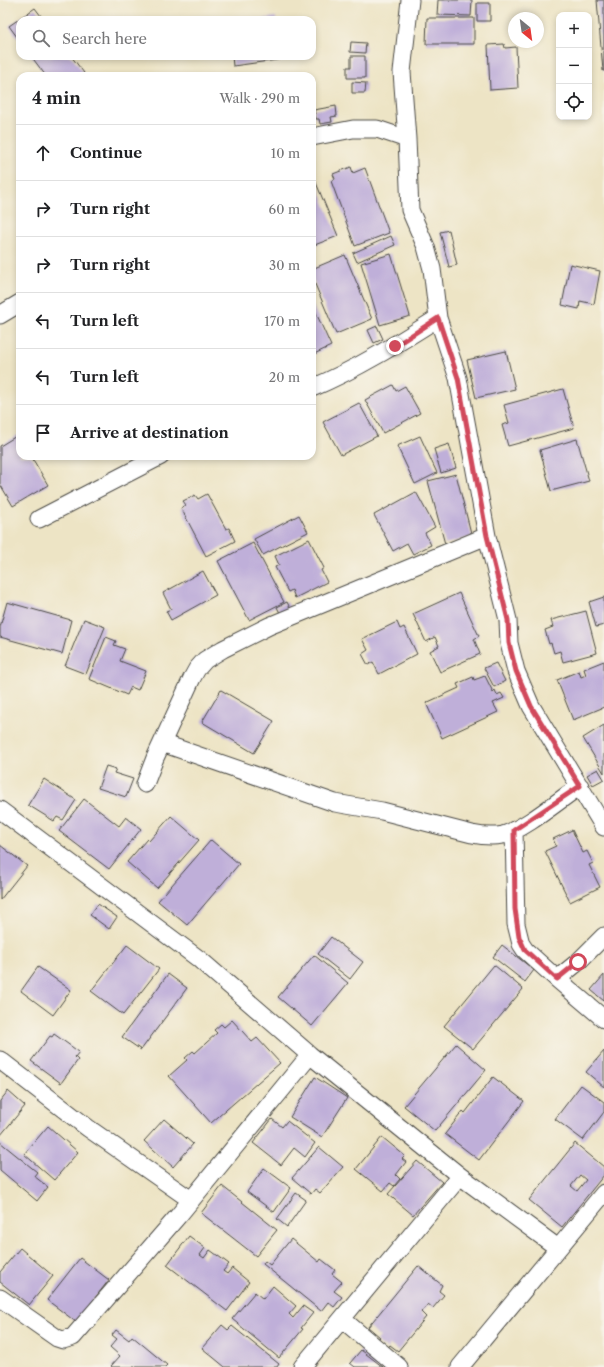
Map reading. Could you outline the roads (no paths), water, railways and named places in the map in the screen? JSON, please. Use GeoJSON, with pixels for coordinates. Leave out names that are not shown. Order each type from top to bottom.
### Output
{"type":"FeatureCollection","features":[{"type":"Feature","properties":{"kind":"street"},"geometry":{"type":"LineString","coordinates":[[410,0],[402,72],[410,210],[426,247],[432,269],[438,318],[458,378],[487,536],[508,620],[509,643],[516,671],[531,706],[604,827]]}},
{"type":"Feature","properties":{"kind":"street"},"geometry":{"type":"LineString","coordinates":[[316,136],[353,129],[377,129],[407,139]]}},
{"type":"Feature","properties":{"kind":"street"},"geometry":{"type":"LineString","coordinates":[[0,315],[16,305]]}},
{"type":"Feature","properties":{"kind":"street"},"geometry":{"type":"LineString","coordinates":[[316,386],[339,377],[388,350],[438,318]]}},
{"type":"Feature","properties":{"kind":"street"},"geometry":{"type":"LineString","coordinates":[[38,520],[153,460]]}},
{"type":"Feature","properties":{"kind":"street"},"geometry":{"type":"LineString","coordinates":[[145,784],[162,743],[197,669],[205,660],[223,649],[269,626],[487,536]]}},
{"type":"Feature","properties":{"kind":"street"},"geometry":{"type":"LineString","coordinates":[[162,743],[335,804],[382,811],[477,835],[496,836],[514,830],[580,786]]}},
{"type":"Feature","properties":{"kind":"street"},"geometry":{"type":"LineString","coordinates":[[0,810],[199,959],[310,1055],[460,1176],[558,1248]]}},
{"type":"Feature","properties":{"kind":"street"},"geometry":{"type":"LineString","coordinates":[[514,830],[515,909],[519,937],[525,950],[604,1019]]}},
{"type":"Feature","properties":{"kind":"street"},"geometry":{"type":"LineString","coordinates":[[557,979],[578,962],[604,936]]}},
{"type":"Feature","properties":{"kind":"street"},"geometry":{"type":"LineString","coordinates":[[0,1298],[57,1338],[68,1340],[192,1200],[310,1055]]}},
{"type":"Feature","properties":{"kind":"street"},"geometry":{"type":"LineString","coordinates":[[0,1060],[88,1128],[192,1200]]}},
{"type":"Feature","properties":{"kind":"street"},"geometry":{"type":"LineString","coordinates":[[302,1367],[460,1176]]}},
{"type":"Feature","properties":{"kind":"street"},"geometry":{"type":"LineString","coordinates":[[460,1367],[604,1193]]}},
{"type":"Feature","properties":{"kind":"street"},"geometry":{"type":"LineString","coordinates":[[342,1319],[399,1367]]}}]}
